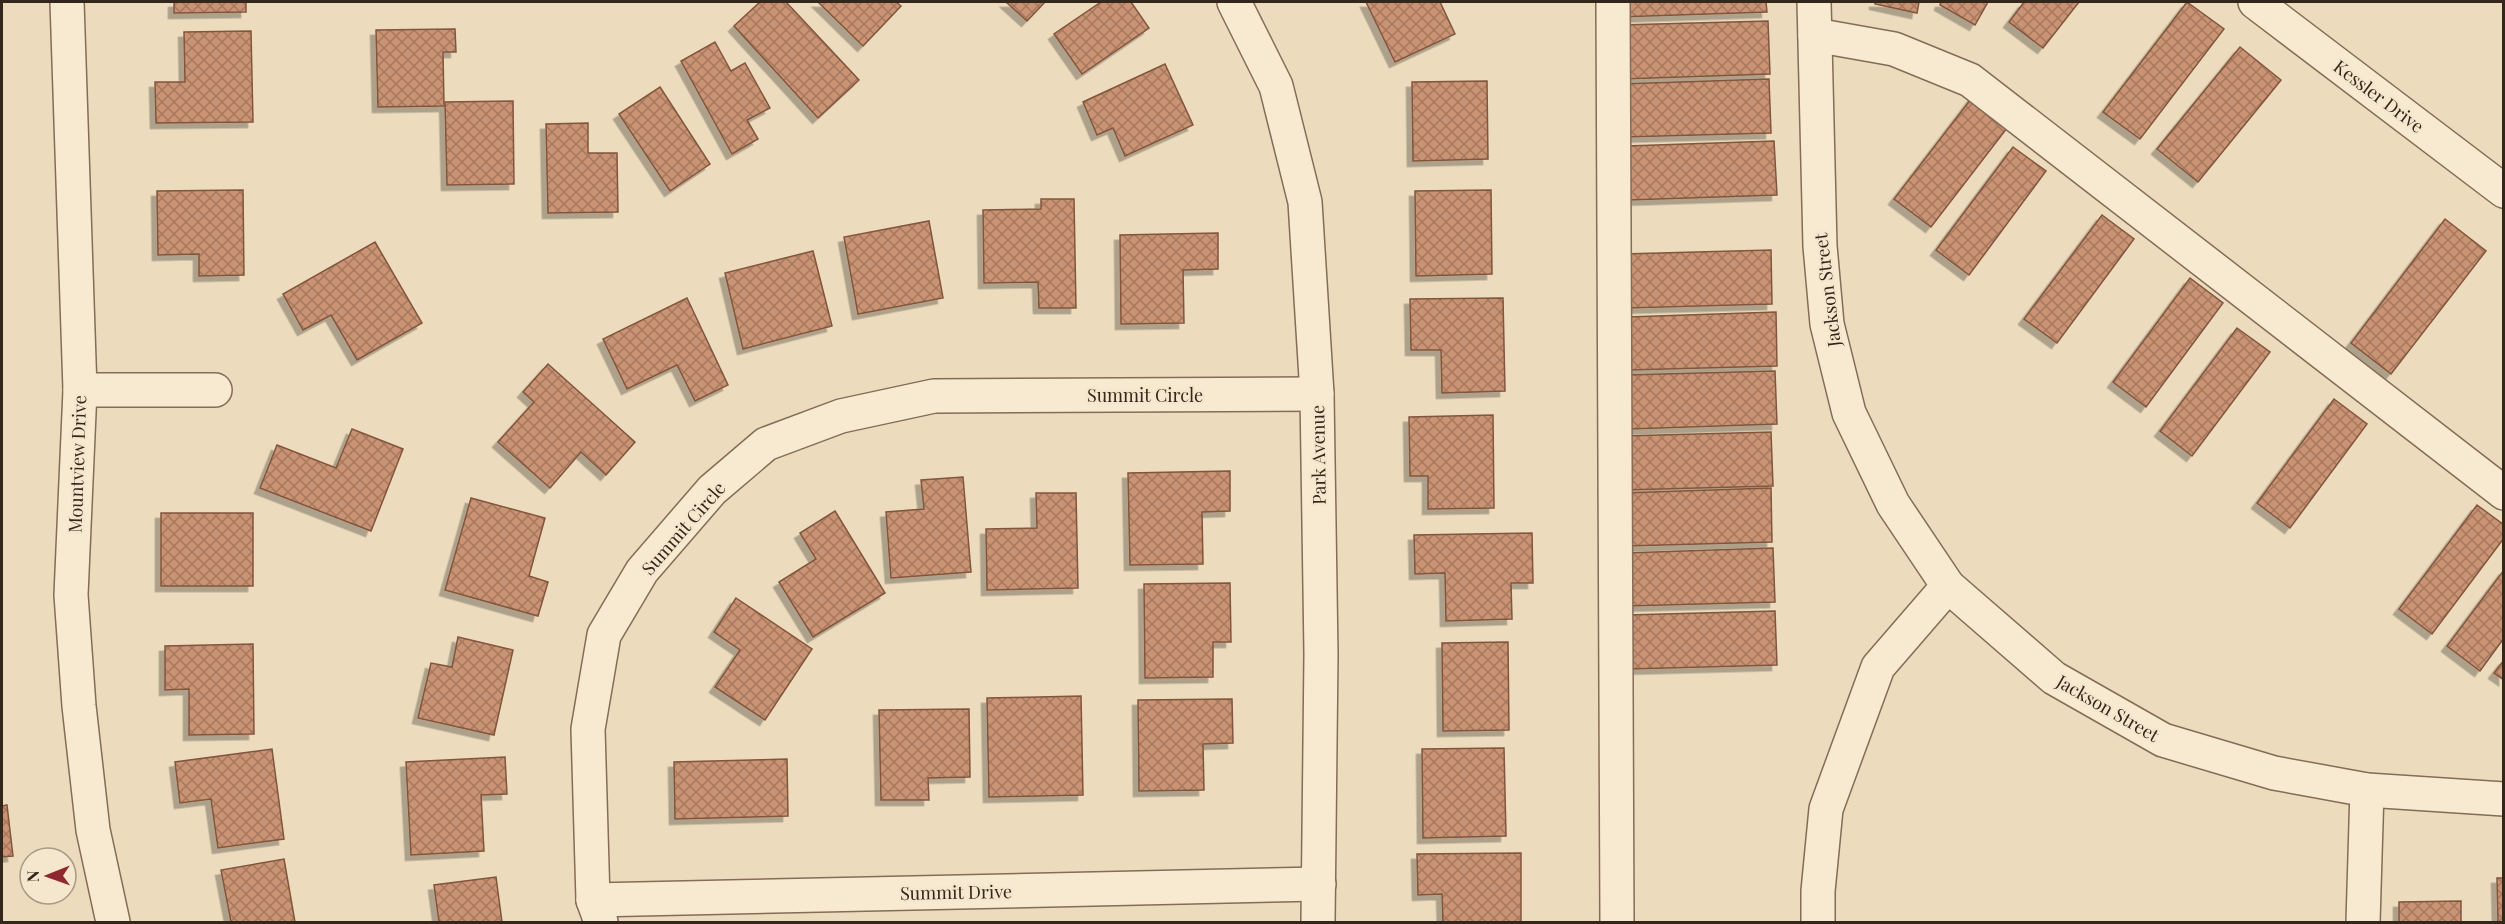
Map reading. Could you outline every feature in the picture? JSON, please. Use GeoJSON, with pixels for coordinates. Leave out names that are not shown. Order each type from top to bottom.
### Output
{"type":"FeatureCollection","features":[{"type":"Feature","properties":{"kind":"street","name":"Mountview Drive"},"geometry":{"type":"LineString","coordinates":[[67,2],[80,390],[71,595],[79,706],[93,830],[113,922]]}},
{"type":"Feature","properties":{"kind":"street","name":"Park Avenue"},"geometry":{"type":"LineString","coordinates":[[1234,2],[1276,86],[1305,202],[1317,394],[1322,654],[1318,922]]}},
{"type":"Feature","properties":{"kind":"street"},"geometry":{"type":"LineString","coordinates":[[1613,2],[1617,922]]}},
{"type":"Feature","properties":{"kind":"street","name":"Jackson Street"},"geometry":{"type":"LineString","coordinates":[[1814,2],[1820,246],[1827,324],[1849,413],[1893,504],[1948,586],[2054,678],[2163,740],[2274,773],[2367,790],[2504,799]]}},
{"type":"Feature","properties":{"kind":"street","name":"Kessler Drive"},"geometry":{"type":"LineString","coordinates":[[2255,2],[2504,191]]}},
{"type":"Feature","properties":{"kind":"street"},"geometry":{"type":"LineString","coordinates":[[1815,35],[1894,49],[1970,80],[2504,493]]}},
{"type":"Feature","properties":{"kind":"street"},"geometry":{"type":"LineString","coordinates":[[80,390],[215,390]]}},
{"type":"Feature","properties":{"kind":"street","name":"Summit Circle"},"geometry":{"type":"LineString","coordinates":[[597,911],[588,729],[604,635],[642,571],[712,490],[766,444],[841,416],[934,396],[1317,394]]}},
{"type":"Feature","properties":{"kind":"street"},"geometry":{"type":"LineString","coordinates":[[1818,922],[1818,891],[1826,809],[1878,667],[1948,586]]}},
{"type":"Feature","properties":{"kind":"street"},"geometry":{"type":"LineString","coordinates":[[2363,922],[2367,790]]}},
{"type":"Feature","properties":{"kind":"street","name":"Summit Drive"},"geometry":{"type":"LineString","coordinates":[[597,911],[1319,884]]}},
{"type":"Feature","properties":{"kind":"building"},"geometry":{"type":"Polygon","coordinates":[[[174,2],[246,2],[246,12],[174,13],[174,2]]]}},
{"type":"Feature","properties":{"kind":"building"},"geometry":{"type":"Polygon","coordinates":[[[760,2],[786,2],[859,80],[818,118],[734,26],[760,2]]]}},
{"type":"Feature","properties":{"kind":"building"},"geometry":{"type":"Polygon","coordinates":[[[818,2],[896,2],[901,6],[863,46],[818,2]]]}},
{"type":"Feature","properties":{"kind":"building"},"geometry":{"type":"Polygon","coordinates":[[[1006,2],[1045,2],[1027,21],[1006,2]]]}},
{"type":"Feature","properties":{"kind":"building"},"geometry":{"type":"Polygon","coordinates":[[[1101,2],[1131,2],[1149,28],[1082,74],[1054,34],[1101,2]]]}},
{"type":"Feature","properties":{"kind":"building"},"geometry":{"type":"Polygon","coordinates":[[[1366,2],[1440,2],[1455,34],[1395,62],[1366,2]]]}},
{"type":"Feature","properties":{"kind":"building"},"geometry":{"type":"Polygon","coordinates":[[[1618,2],[1766,2],[1767,12],[1618,17],[1618,2]]]}},
{"type":"Feature","properties":{"kind":"building"},"geometry":{"type":"Polygon","coordinates":[[[1875,2],[1919,2],[1917,13],[1875,4],[1875,2]]]}},
{"type":"Feature","properties":{"kind":"building"},"geometry":{"type":"Polygon","coordinates":[[[1941,2],[1988,2],[1975,25],[1940,5],[1941,2]]]}},
{"type":"Feature","properties":{"kind":"building"},"geometry":{"type":"Polygon","coordinates":[[[2024,2],[2079,2],[2043,48],[2009,22],[2024,2]]]}},
{"type":"Feature","properties":{"kind":"building"},"geometry":{"type":"Polygon","coordinates":[[[2187,2],[2224,29],[2140,139],[2103,112],[2187,2]]]}},
{"type":"Feature","properties":{"kind":"building"},"geometry":{"type":"Polygon","coordinates":[[[1768,21],[1770,74],[1622,79],[1620,25],[1768,21]]]}},
{"type":"Feature","properties":{"kind":"building"},"geometry":{"type":"Polygon","coordinates":[[[455,29],[456,52],[443,52],[444,106],[378,107],[376,30],[455,29]]]}},
{"type":"Feature","properties":{"kind":"building"},"geometry":{"type":"Polygon","coordinates":[[[251,31],[253,122],[156,123],[155,82],[185,82],[184,32],[251,31]]]}},
{"type":"Feature","properties":{"kind":"building"},"geometry":{"type":"Polygon","coordinates":[[[715,42],[731,71],[745,63],[770,108],[747,120],[758,139],[732,154],[681,61],[715,42]]]}},
{"type":"Feature","properties":{"kind":"building"},"geometry":{"type":"Polygon","coordinates":[[[2240,47],[2281,80],[2198,182],[2157,149],[2240,47]]]}},
{"type":"Feature","properties":{"kind":"building"},"geometry":{"type":"Polygon","coordinates":[[[1165,64],[1193,125],[1125,156],[1113,128],[1097,135],[1083,102],[1165,64]]]}},
{"type":"Feature","properties":{"kind":"building"},"geometry":{"type":"Polygon","coordinates":[[[1769,79],[1771,133],[1623,137],[1621,84],[1769,79]]]}},
{"type":"Feature","properties":{"kind":"building"},"geometry":{"type":"Polygon","coordinates":[[[1487,81],[1488,159],[1413,161],[1412,82],[1487,81]]]}},
{"type":"Feature","properties":{"kind":"building"},"geometry":{"type":"Polygon","coordinates":[[[660,87],[710,164],[670,191],[619,114],[660,87]]]}},
{"type":"Feature","properties":{"kind":"building"},"geometry":{"type":"Polygon","coordinates":[[[1974,95],[2011,123],[1931,227],[1894,199],[1974,95]]]}},
{"type":"Feature","properties":{"kind":"building"},"geometry":{"type":"Polygon","coordinates":[[[513,101],[514,184],[447,185],[445,102],[513,101]]]}},
{"type":"Feature","properties":{"kind":"building"},"geometry":{"type":"Polygon","coordinates":[[[588,123],[588,153],[617,153],[618,212],[548,213],[546,124],[588,123]]]}},
{"type":"Feature","properties":{"kind":"building"},"geometry":{"type":"Polygon","coordinates":[[[1774,141],[1777,195],[1628,200],[1627,146],[1774,141]]]}},
{"type":"Feature","properties":{"kind":"building"},"geometry":{"type":"Polygon","coordinates":[[[2013,147],[2046,171],[1969,275],[1936,250],[2013,147]]]}},
{"type":"Feature","properties":{"kind":"building"},"geometry":{"type":"Polygon","coordinates":[[[243,190],[244,275],[199,276],[199,254],[158,255],[157,191],[243,190]]]}},
{"type":"Feature","properties":{"kind":"building"},"geometry":{"type":"Polygon","coordinates":[[[1491,190],[1492,274],[1416,276],[1415,191],[1491,190]]]}},
{"type":"Feature","properties":{"kind":"building"},"geometry":{"type":"Polygon","coordinates":[[[1041,199],[1074,199],[1076,308],[1039,308],[1038,282],[984,283],[983,210],[1041,209],[1041,199]]]}},
{"type":"Feature","properties":{"kind":"building"},"geometry":{"type":"Polygon","coordinates":[[[2102,215],[2134,239],[2057,343],[2024,319],[2102,215]]]}},
{"type":"Feature","properties":{"kind":"building"},"geometry":{"type":"Polygon","coordinates":[[[2445,219],[2486,251],[2391,374],[2351,343],[2445,219]]]}},
{"type":"Feature","properties":{"kind":"building"},"geometry":{"type":"Polygon","coordinates":[[[929,221],[943,298],[858,314],[844,237],[929,221]]]}},
{"type":"Feature","properties":{"kind":"building"},"geometry":{"type":"Polygon","coordinates":[[[1218,233],[1218,269],[1183,270],[1184,323],[1121,324],[1120,235],[1218,233]]]}},
{"type":"Feature","properties":{"kind":"building"},"geometry":{"type":"Polygon","coordinates":[[[375,242],[422,323],[357,360],[331,315],[303,330],[283,294],[375,242]]]}},
{"type":"Feature","properties":{"kind":"building"},"geometry":{"type":"Polygon","coordinates":[[[1771,250],[1772,304],[1625,308],[1623,254],[1771,250]]]}},
{"type":"Feature","properties":{"kind":"building"},"geometry":{"type":"Polygon","coordinates":[[[813,251],[832,326],[743,349],[725,273],[813,251]]]}},
{"type":"Feature","properties":{"kind":"building"},"geometry":{"type":"Polygon","coordinates":[[[2190,278],[2223,303],[2146,407],[2113,382],[2190,278]]]}},
{"type":"Feature","properties":{"kind":"building"},"geometry":{"type":"Polygon","coordinates":[[[687,298],[728,385],[695,401],[677,365],[627,389],[603,339],[687,298]]]}},
{"type":"Feature","properties":{"kind":"building"},"geometry":{"type":"Polygon","coordinates":[[[1503,298],[1505,391],[1442,393],[1441,350],[1411,350],[1410,299],[1503,298]]]}},
{"type":"Feature","properties":{"kind":"building"},"geometry":{"type":"Polygon","coordinates":[[[1776,312],[1777,366],[1629,370],[1627,317],[1776,312]]]}},
{"type":"Feature","properties":{"kind":"building"},"geometry":{"type":"Polygon","coordinates":[[[2237,328],[2270,352],[2192,456],[2160,431],[2237,328]]]}},
{"type":"Feature","properties":{"kind":"building"},"geometry":{"type":"Polygon","coordinates":[[[548,364],[635,442],[606,475],[581,452],[550,488],[498,442],[534,402],[523,392],[548,364]]]}},
{"type":"Feature","properties":{"kind":"building"},"geometry":{"type":"Polygon","coordinates":[[[1775,371],[1777,424],[1629,429],[1627,375],[1775,371]]]}},
{"type":"Feature","properties":{"kind":"building"},"geometry":{"type":"Polygon","coordinates":[[[2334,399],[2367,424],[2290,528],[2257,503],[2334,399]]]}},
{"type":"Feature","properties":{"kind":"building"},"geometry":{"type":"Polygon","coordinates":[[[1493,415],[1494,508],[1428,509],[1428,476],[1410,476],[1409,417],[1493,415]]]}},
{"type":"Feature","properties":{"kind":"building"},"geometry":{"type":"Polygon","coordinates":[[[352,429],[403,449],[371,531],[260,488],[277,445],[336,468],[352,429]]]}},
{"type":"Feature","properties":{"kind":"building"},"geometry":{"type":"Polygon","coordinates":[[[1771,432],[1773,486],[1624,490],[1623,436],[1771,432]]]}},
{"type":"Feature","properties":{"kind":"building"},"geometry":{"type":"Polygon","coordinates":[[[1230,471],[1230,511],[1202,512],[1203,564],[1130,565],[1128,473],[1230,471]]]}},
{"type":"Feature","properties":{"kind":"building"},"geometry":{"type":"Polygon","coordinates":[[[963,477],[971,572],[891,578],[886,512],[924,509],[921,480],[963,477]]]}},
{"type":"Feature","properties":{"kind":"building"},"geometry":{"type":"Polygon","coordinates":[[[1771,488],[1772,542],[1625,546],[1623,493],[1771,488]]]}},
{"type":"Feature","properties":{"kind":"building"},"geometry":{"type":"Polygon","coordinates":[[[1036,493],[1076,493],[1078,588],[987,590],[986,529],[1037,528],[1036,493]]]}},
{"type":"Feature","properties":{"kind":"building"},"geometry":{"type":"Polygon","coordinates":[[[471,498],[545,518],[529,576],[548,582],[538,616],[445,590],[471,498]]]}},
{"type":"Feature","properties":{"kind":"building"},"geometry":{"type":"Polygon","coordinates":[[[2477,505],[2504,525],[2504,538],[2432,634],[2399,609],[2477,505]]]}},
{"type":"Feature","properties":{"kind":"building"},"geometry":{"type":"Polygon","coordinates":[[[835,511],[885,593],[813,637],[779,582],[816,559],[800,533],[835,511]]]}},
{"type":"Feature","properties":{"kind":"building"},"geometry":{"type":"Polygon","coordinates":[[[161,513],[253,513],[253,586],[161,586],[161,513]]]}},
{"type":"Feature","properties":{"kind":"building"},"geometry":{"type":"Polygon","coordinates":[[[1532,533],[1533,583],[1511,583],[1512,619],[1446,621],[1445,573],[1415,574],[1414,535],[1532,533]]]}},
{"type":"Feature","properties":{"kind":"building"},"geometry":{"type":"Polygon","coordinates":[[[1773,548],[1775,602],[1626,606],[1625,553],[1773,548]]]}},
{"type":"Feature","properties":{"kind":"building"},"geometry":{"type":"Polygon","coordinates":[[[2504,570],[2504,638],[2480,671],[2447,646],[2504,570]]]}},
{"type":"Feature","properties":{"kind":"building"},"geometry":{"type":"Polygon","coordinates":[[[1230,583],[1231,642],[1213,642],[1213,677],[1145,678],[1144,584],[1230,583]]]}},
{"type":"Feature","properties":{"kind":"building"},"geometry":{"type":"Polygon","coordinates":[[[736,598],[812,649],[765,720],[715,687],[740,650],[714,632],[736,598]]]}},
{"type":"Feature","properties":{"kind":"building"},"geometry":{"type":"Polygon","coordinates":[[[1775,611],[1777,665],[1628,669],[1627,615],[1775,611]]]}},
{"type":"Feature","properties":{"kind":"building"},"geometry":{"type":"Polygon","coordinates":[[[458,637],[513,650],[494,735],[418,718],[431,663],[452,667],[458,637]]]}},
{"type":"Feature","properties":{"kind":"building"},"geometry":{"type":"Polygon","coordinates":[[[1508,642],[1509,730],[1443,731],[1442,643],[1508,642]]]}},
{"type":"Feature","properties":{"kind":"building"},"geometry":{"type":"Polygon","coordinates":[[[253,644],[254,734],[189,735],[189,689],[165,690],[165,646],[253,644]]]}},
{"type":"Feature","properties":{"kind":"building"},"geometry":{"type":"Polygon","coordinates":[[[2504,660],[2504,680],[2494,673],[2504,660]]]}},
{"type":"Feature","properties":{"kind":"building"},"geometry":{"type":"Polygon","coordinates":[[[1081,696],[1083,795],[989,797],[987,698],[1081,696]]]}},
{"type":"Feature","properties":{"kind":"building"},"geometry":{"type":"Polygon","coordinates":[[[1232,699],[1233,743],[1203,744],[1204,790],[1139,791],[1138,700],[1232,699]]]}},
{"type":"Feature","properties":{"kind":"building"},"geometry":{"type":"Polygon","coordinates":[[[969,709],[970,777],[928,778],[929,800],[881,800],[879,710],[969,709]]]}},
{"type":"Feature","properties":{"kind":"building"},"geometry":{"type":"Polygon","coordinates":[[[1504,748],[1506,836],[1423,838],[1422,749],[1504,748]]]}},
{"type":"Feature","properties":{"kind":"building"},"geometry":{"type":"Polygon","coordinates":[[[272,749],[284,839],[218,848],[211,799],[180,803],[175,762],[272,749]]]}},
{"type":"Feature","properties":{"kind":"building"},"geometry":{"type":"Polygon","coordinates":[[[505,757],[507,794],[481,795],[484,851],[411,855],[406,762],[505,757]]]}},
{"type":"Feature","properties":{"kind":"building"},"geometry":{"type":"Polygon","coordinates":[[[787,759],[788,816],[675,819],[674,762],[787,759]]]}},
{"type":"Feature","properties":{"kind":"building"},"geometry":{"type":"Polygon","coordinates":[[[7,805],[13,856],[2,857],[2,806],[7,805]]]}},
{"type":"Feature","properties":{"kind":"building"},"geometry":{"type":"Polygon","coordinates":[[[1521,853],[1521,922],[1443,922],[1442,894],[1418,895],[1417,854],[1521,853]]]}},
{"type":"Feature","properties":{"kind":"building"},"geometry":{"type":"Polygon","coordinates":[[[284,859],[295,922],[231,922],[221,870],[284,859]]]}},
{"type":"Feature","properties":{"kind":"building"},"geometry":{"type":"Polygon","coordinates":[[[496,877],[502,922],[439,922],[434,885],[496,877]]]}},
{"type":"Feature","properties":{"kind":"building"},"geometry":{"type":"Polygon","coordinates":[[[2497,878],[2504,878],[2504,922],[2498,922],[2497,878]]]}},
{"type":"Feature","properties":{"kind":"building"},"geometry":{"type":"Polygon","coordinates":[[[2461,901],[2461,922],[2399,922],[2399,902],[2461,901]]]}}]}
